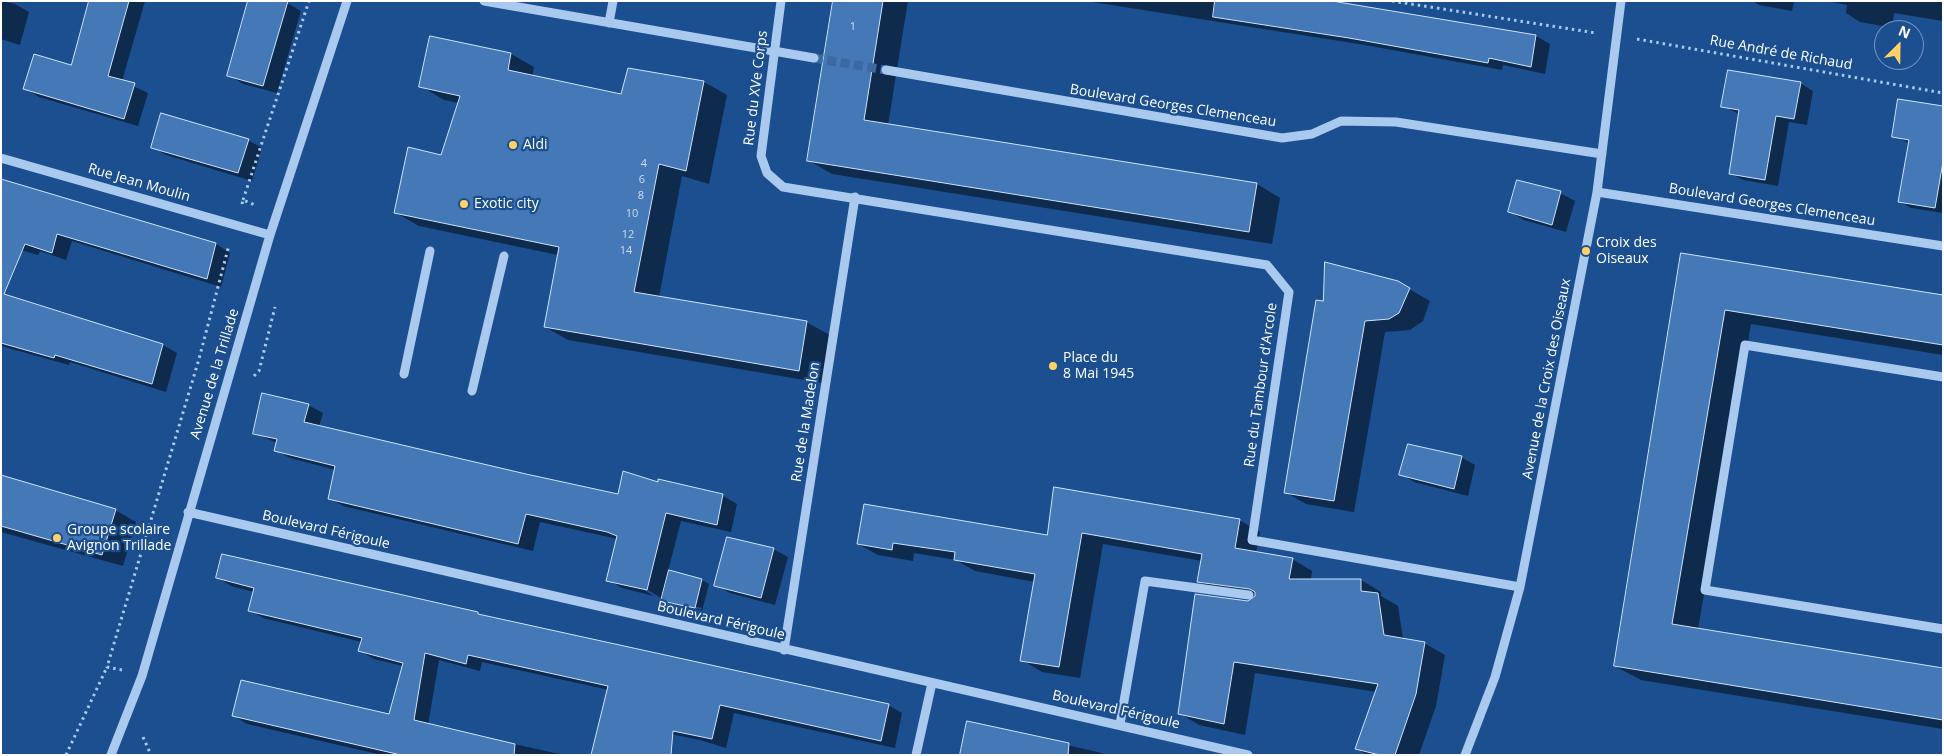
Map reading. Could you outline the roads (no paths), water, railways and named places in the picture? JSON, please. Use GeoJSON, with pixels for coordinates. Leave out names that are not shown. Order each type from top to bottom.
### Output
{"type":"FeatureCollection","features":[{"type":"Feature","properties":{"kind":"street","name":"Avenue de la Trillade"},"geometry":{"type":"LineString","coordinates":[[112,755],[142,676],[188,512],[270,235],[346,1]]}},
{"type":"Feature","properties":{"kind":"street"},"geometry":{"type":"LineString","coordinates":[[484,1],[814,58]]}},
{"type":"Feature","properties":{"kind":"street"},"geometry":{"type":"LineString","coordinates":[[609,23],[613,1]]}},
{"type":"Feature","properties":{"kind":"street","name":"Rue du XVe Corps"},"geometry":{"type":"LineString","coordinates":[[781,1],[761,156],[767,173],[783,187],[855,197]]}},
{"type":"Feature","properties":{"kind":"street","name":"Avenue de la Croix des Oiseaux"},"geometry":{"type":"LineString","coordinates":[[1465,755],[1496,677],[1520,587],[1597,192],[1621,1]]}},
{"type":"Feature","properties":{"kind":"street","name":"Boulevard Georges Clemenceau"},"geometry":{"type":"LineString","coordinates":[[886,70],[1282,138],[1312,134],[1341,121],[1363,120],[1396,122],[1602,154]]}},
{"type":"Feature","properties":{"kind":"street","name":"Rue Jean Moulin"},"geometry":{"type":"LineString","coordinates":[[1,158],[270,235]]}},
{"type":"Feature","properties":{"kind":"street","name":"Boulevard Georges Clemenceau"},"geometry":{"type":"LineString","coordinates":[[1597,192],[1943,246]]}},
{"type":"Feature","properties":{"kind":"street","name":"Rue du Tambour d'Arcole"},"geometry":{"type":"LineString","coordinates":[[855,197],[1267,265],[1288,292],[1252,540],[1520,587]]}},
{"type":"Feature","properties":{"kind":"street","name":"Rue de la Madelon"},"geometry":{"type":"LineString","coordinates":[[784,650],[855,197]]}},
{"type":"Feature","properties":{"kind":"street"},"geometry":{"type":"LineString","coordinates":[[404,374],[430,251]]}},
{"type":"Feature","properties":{"kind":"street"},"geometry":{"type":"LineString","coordinates":[[472,391],[504,256]]}},
{"type":"Feature","properties":{"kind":"street"},"geometry":{"type":"LineString","coordinates":[[1943,377],[1745,345],[1705,590],[1943,629]]}},
{"type":"Feature","properties":{"kind":"street","name":"Boulevard Férigoule"},"geometry":{"type":"LineString","coordinates":[[188,512],[932,684],[1120,724],[1248,755]]}},
{"type":"Feature","properties":{"kind":"street"},"geometry":{"type":"LineString","coordinates":[[1120,724],[1145,581],[1249,595]]}},
{"type":"Feature","properties":{"kind":"street"},"geometry":{"type":"LineString","coordinates":[[916,755],[932,684]]}},
{"type":"Feature","properties":{"kind":"tunnel"},"geometry":{"type":"LineString","coordinates":[[814,58],[886,70]]}},
{"type":"Feature","properties":{"kind":"place","name":"Aldi"},"geometry":{"type":"Point","coordinates":[513,145]}},
{"type":"Feature","properties":{"kind":"place","name":"Exotic city"},"geometry":{"type":"Point","coordinates":[464,204]}},
{"type":"Feature","properties":{"kind":"place","name":"Croix des Oiseaux"},"geometry":{"type":"Point","coordinates":[1586,251]}},
{"type":"Feature","properties":{"kind":"place","name":"Place du 8 Mai 1945"},"geometry":{"type":"Point","coordinates":[1053,366]}},
{"type":"Feature","properties":{"kind":"place","name":"Groupe scolaire Avignon Trillade"},"geometry":{"type":"Point","coordinates":[57,538]}}]}
